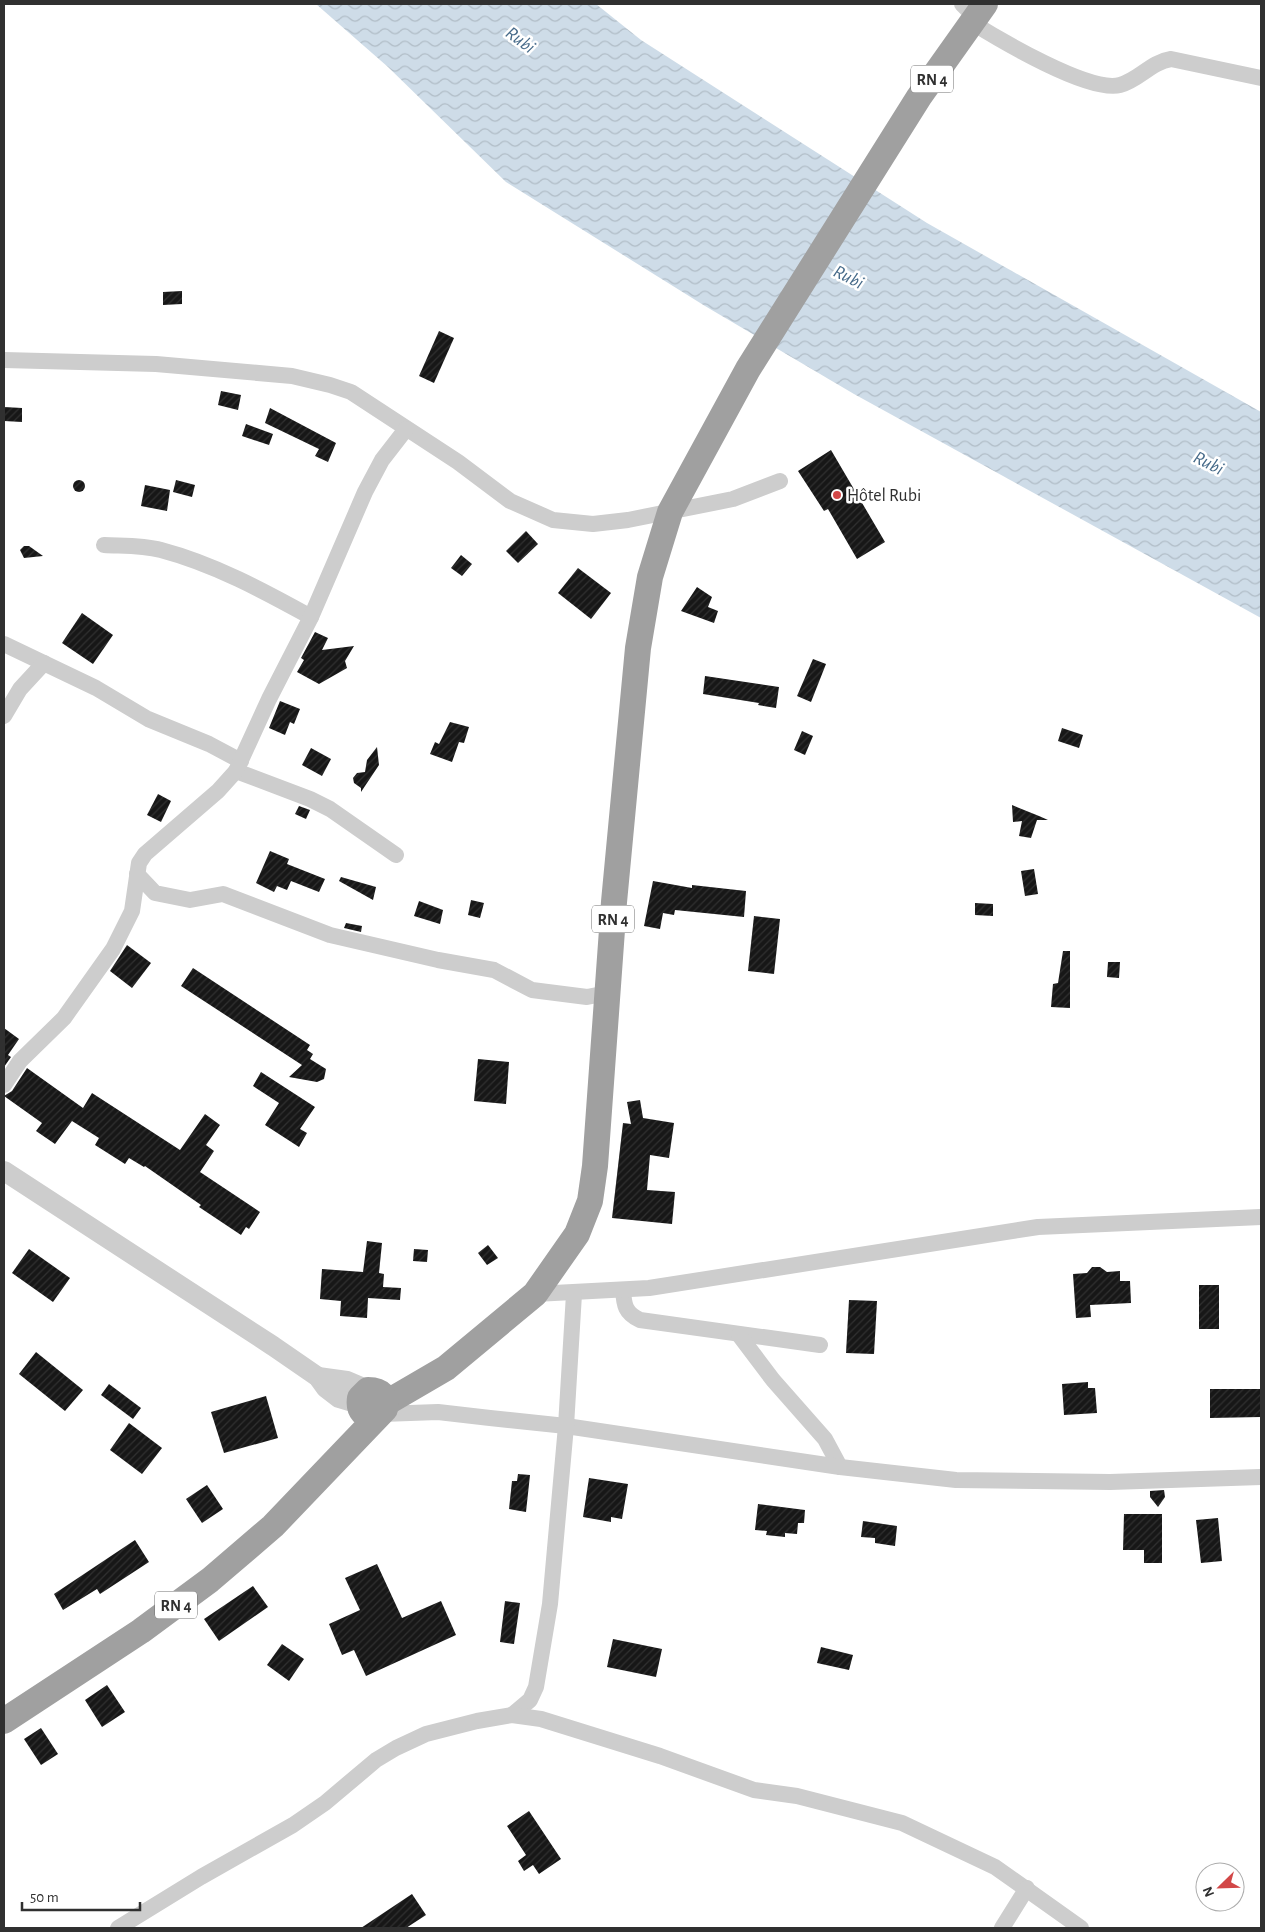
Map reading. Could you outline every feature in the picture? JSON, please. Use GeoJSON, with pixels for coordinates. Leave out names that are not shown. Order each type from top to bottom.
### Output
{"type":"FeatureCollection","features":[{"type":"Feature","properties":{"kind":"highway","name":"RN 4"},"geometry":{"type":"LineString","coordinates":[[4,1721],[140,1631],[210,1580],[273,1526],[331,1467],[347,1425],[372,1406],[446,1368],[535,1294],[577,1234],[590,1201],[594,1166],[607,994],[638,648],[650,577],[670,512],[748,368],[973,12]]}},
{"type":"Feature","properties":{"kind":"street"},"geometry":{"type":"LineString","coordinates":[[973,12],[1047,64],[1096,84],[1108,86],[1121,85],[1157,63],[1171,59],[1261,78]]}},
{"type":"Feature","properties":{"kind":"street"},"geometry":{"type":"LineString","coordinates":[[4,360],[156,364],[292,376],[314,380],[351,392],[458,462],[510,501],[553,520],[593,524],[670,512],[733,498],[780,481]]}},
{"type":"Feature","properties":{"kind":"street"},"geometry":{"type":"LineString","coordinates":[[4,1084],[20,1060],[64,1018],[114,949],[132,911],[139,863],[145,854],[218,792],[239,766],[269,699],[311,618],[365,492],[382,460],[406,428]]}},
{"type":"Feature","properties":{"kind":"street"},"geometry":{"type":"LineString","coordinates":[[104,545],[137,546],[161,550],[240,580],[311,618]]}},
{"type":"Feature","properties":{"kind":"street"},"geometry":{"type":"LineString","coordinates":[[4,644],[96,688],[148,719],[210,744],[239,766],[330,809],[396,855]]}},
{"type":"Feature","properties":{"kind":"street"},"geometry":{"type":"LineString","coordinates":[[4,716],[20,689],[44,663]]}},
{"type":"Feature","properties":{"kind":"street"},"geometry":{"type":"LineString","coordinates":[[137,874],[155,893]]}},
{"type":"Feature","properties":{"kind":"street"},"geometry":{"type":"LineString","coordinates":[[132,911],[147,896],[155,893],[190,900],[223,894],[330,934],[419,956],[502,972],[532,990],[587,997],[607,994]]}},
{"type":"Feature","properties":{"kind":"street"},"geometry":{"type":"LineString","coordinates":[[4,1172],[318,1377],[347,1381],[372,1406],[566,1426],[840,1467],[956,1480],[1110,1482],[1261,1477]]}},
{"type":"Feature","properties":{"kind":"street"},"geometry":{"type":"LineString","coordinates":[[535,1294],[574,1294],[623,1290],[1038,1227],[1261,1216]]}},
{"type":"Feature","properties":{"kind":"street"},"geometry":{"type":"LineString","coordinates":[[623,1290],[625,1308],[631,1316],[640,1320],[739,1335],[820,1344]]}},
{"type":"Feature","properties":{"kind":"street"},"geometry":{"type":"LineString","coordinates":[[512,1715],[530,1700],[539,1676],[550,1604],[566,1426],[574,1294]]}},
{"type":"Feature","properties":{"kind":"street"},"geometry":{"type":"LineString","coordinates":[[739,1335],[773,1380],[825,1439],[840,1467]]}},
{"type":"Feature","properties":{"kind":"street"},"geometry":{"type":"LineString","coordinates":[[530,1700],[540,1719]]}},
{"type":"Feature","properties":{"kind":"street"},"geometry":{"type":"LineString","coordinates":[[118,1928],[201,1877],[293,1825],[324,1803],[376,1760],[396,1748],[426,1734],[477,1721],[512,1715],[540,1719],[660,1756],[754,1790],[797,1796],[902,1823],[994,1867],[1027,1888],[1081,1928]]}},
{"type":"Feature","properties":{"kind":"street"},"geometry":{"type":"LineString","coordinates":[[1002,1928],[1027,1888]]}},
{"type":"Feature","properties":{"kind":"water","name":"Rubi"},"geometry":{"type":"Polygon","coordinates":[[[316,4],[596,4],[641,40],[927,223],[1261,412],[1261,618],[854,394],[705,306],[506,182],[388,67],[316,4]]]}},
{"type":"Feature","properties":{"kind":"building"},"geometry":{"type":"Polygon","coordinates":[[[182,291],[182,304],[163,305],[163,292],[182,291]]]}},
{"type":"Feature","properties":{"kind":"building"},"geometry":{"type":"Polygon","coordinates":[[[439,331],[454,338],[434,383],[419,376],[439,331]]]}},
{"type":"Feature","properties":{"kind":"building"},"geometry":{"type":"Polygon","coordinates":[[[221,391],[241,395],[238,410],[218,405],[221,391]]]}},
{"type":"Feature","properties":{"kind":"building"},"geometry":{"type":"Polygon","coordinates":[[[4,407],[22,408],[22,422],[4,421],[4,407]]]}},
{"type":"Feature","properties":{"kind":"building"},"geometry":{"type":"Polygon","coordinates":[[[270,408],[336,443],[328,462],[315,456],[319,449],[265,423],[270,408]]]}},
{"type":"Feature","properties":{"kind":"building"},"geometry":{"type":"Polygon","coordinates":[[[246,424],[273,434],[269,445],[242,436],[246,424]]]}},
{"type":"Feature","properties":{"kind":"building"},"geometry":{"type":"Polygon","coordinates":[[[831,450],[885,542],[857,559],[828,509],[824,511],[798,471],[831,450]]]}},
{"type":"Feature","properties":{"kind":"building"},"geometry":{"type":"Polygon","coordinates":[[[81,480],[84,481],[84,491],[77,492],[74,491],[73,484],[74,481],[81,480]]]}},
{"type":"Feature","properties":{"kind":"building"},"geometry":{"type":"Polygon","coordinates":[[[176,480],[195,485],[192,497],[173,492],[176,480]]]}},
{"type":"Feature","properties":{"kind":"building"},"geometry":{"type":"Polygon","coordinates":[[[145,485],[170,490],[167,511],[141,506],[145,485]]]}},
{"type":"Feature","properties":{"kind":"building"},"geometry":{"type":"Polygon","coordinates":[[[526,531],[538,544],[518,563],[506,551],[526,531]]]}},
{"type":"Feature","properties":{"kind":"building"},"geometry":{"type":"Polygon","coordinates":[[[24,546],[29,546],[43,556],[24,558],[20,550],[24,546]]]}},
{"type":"Feature","properties":{"kind":"building"},"geometry":{"type":"Polygon","coordinates":[[[461,555],[472,564],[462,576],[451,568],[461,555]]]}},
{"type":"Feature","properties":{"kind":"building"},"geometry":{"type":"Polygon","coordinates":[[[578,568],[611,593],[591,619],[558,593],[578,568]]]}},
{"type":"Feature","properties":{"kind":"building"},"geometry":{"type":"Polygon","coordinates":[[[697,587],[712,597],[708,607],[718,611],[714,623],[681,611],[697,587]]]}},
{"type":"Feature","properties":{"kind":"building"},"geometry":{"type":"Polygon","coordinates":[[[82,613],[113,635],[93,664],[62,643],[82,613]]]}},
{"type":"Feature","properties":{"kind":"building"},"geometry":{"type":"Polygon","coordinates":[[[315,632],[328,638],[322,650],[354,646],[345,661],[347,668],[319,684],[297,672],[304,660],[301,658],[315,632]]]}},
{"type":"Feature","properties":{"kind":"building"},"geometry":{"type":"Polygon","coordinates":[[[813,659],[826,664],[811,702],[797,696],[813,659]]]}},
{"type":"Feature","properties":{"kind":"building"},"geometry":{"type":"Polygon","coordinates":[[[705,676],[779,687],[776,708],[758,705],[759,703],[703,694],[705,676]]]}},
{"type":"Feature","properties":{"kind":"building"},"geometry":{"type":"Polygon","coordinates":[[[280,701],[300,709],[294,724],[290,722],[285,735],[269,728],[280,701]]]}},
{"type":"Feature","properties":{"kind":"building"},"geometry":{"type":"Polygon","coordinates":[[[450,722],[469,727],[464,743],[459,742],[452,762],[430,754],[435,742],[439,744],[450,722]]]}},
{"type":"Feature","properties":{"kind":"building"},"geometry":{"type":"Polygon","coordinates":[[[1062,728],[1083,735],[1079,748],[1058,741],[1062,728]]]}},
{"type":"Feature","properties":{"kind":"building"},"geometry":{"type":"Polygon","coordinates":[[[802,731],[813,736],[805,755],[794,750],[802,731]]]}},
{"type":"Feature","properties":{"kind":"building"},"geometry":{"type":"Polygon","coordinates":[[[377,747],[379,765],[361,792],[361,788],[354,783],[353,778],[357,773],[365,772],[367,760],[377,747]]]}},
{"type":"Feature","properties":{"kind":"building"},"geometry":{"type":"Polygon","coordinates":[[[311,748],[331,759],[322,776],[302,765],[311,748]]]}},
{"type":"Feature","properties":{"kind":"building"},"geometry":{"type":"Polygon","coordinates":[[[158,794],[171,801],[161,822],[147,815],[158,794]]]}},
{"type":"Feature","properties":{"kind":"building"},"geometry":{"type":"Polygon","coordinates":[[[1012,805],[1048,820],[1037,820],[1031,838],[1019,836],[1022,821],[1013,822],[1012,805]]]}},
{"type":"Feature","properties":{"kind":"building"},"geometry":{"type":"Polygon","coordinates":[[[299,806],[310,810],[306,819],[295,814],[299,806]]]}},
{"type":"Feature","properties":{"kind":"building"},"geometry":{"type":"Polygon","coordinates":[[[270,851],[289,859],[287,864],[325,879],[319,892],[291,881],[287,890],[277,886],[274,892],[256,883],[270,851]]]}},
{"type":"Feature","properties":{"kind":"building"},"geometry":{"type":"Polygon","coordinates":[[[1034,869],[1038,894],[1025,896],[1021,871],[1034,869]]]}},
{"type":"Feature","properties":{"kind":"building"},"geometry":{"type":"Polygon","coordinates":[[[341,877],[376,887],[373,900],[339,881],[341,877]]]}},
{"type":"Feature","properties":{"kind":"building"},"geometry":{"type":"Polygon","coordinates":[[[653,881],[692,888],[692,885],[746,891],[744,917],[675,910],[674,915],[663,913],[660,929],[644,926],[653,881]]]}},
{"type":"Feature","properties":{"kind":"building"},"geometry":{"type":"Polygon","coordinates":[[[471,900],[484,903],[480,918],[468,915],[471,900]]]}},
{"type":"Feature","properties":{"kind":"building"},"geometry":{"type":"Polygon","coordinates":[[[419,901],[443,910],[440,924],[414,916],[419,901]]]}},
{"type":"Feature","properties":{"kind":"building"},"geometry":{"type":"Polygon","coordinates":[[[975,903],[993,904],[993,916],[975,915],[975,903]]]}},
{"type":"Feature","properties":{"kind":"building"},"geometry":{"type":"Polygon","coordinates":[[[754,916],[780,919],[774,974],[748,971],[754,916]]]}},
{"type":"Feature","properties":{"kind":"building"},"geometry":{"type":"Polygon","coordinates":[[[346,923],[362,926],[361,932],[344,928],[346,923]]]}},
{"type":"Feature","properties":{"kind":"building"},"geometry":{"type":"Polygon","coordinates":[[[127,945],[151,963],[132,988],[110,971],[127,945]]]}},
{"type":"Feature","properties":{"kind":"building"},"geometry":{"type":"Polygon","coordinates":[[[1063,951],[1070,951],[1070,1008],[1051,1007],[1053,984],[1058,983],[1063,951]]]}},
{"type":"Feature","properties":{"kind":"building"},"geometry":{"type":"Polygon","coordinates":[[[1108,962],[1120,962],[1119,978],[1107,977],[1108,962]]]}},
{"type":"Feature","properties":{"kind":"building"},"geometry":{"type":"Polygon","coordinates":[[[193,968],[310,1045],[307,1050],[313,1054],[310,1059],[326,1069],[324,1079],[317,1082],[289,1077],[302,1065],[181,986],[193,968]]]}},
{"type":"Feature","properties":{"kind":"building"},"geometry":{"type":"Polygon","coordinates":[[[4,1028],[19,1039],[8,1055],[11,1057],[4,1067],[4,1028]]]}},
{"type":"Feature","properties":{"kind":"building"},"geometry":{"type":"Polygon","coordinates":[[[478,1059],[509,1062],[506,1104],[474,1101],[478,1059]]]}},
{"type":"Feature","properties":{"kind":"building"},"geometry":{"type":"Polygon","coordinates":[[[27,1068],[83,1108],[92,1093],[180,1150],[205,1114],[220,1125],[206,1145],[214,1151],[200,1172],[260,1212],[249,1229],[246,1227],[241,1235],[199,1207],[201,1205],[145,1166],[129,1158],[125,1164],[95,1145],[99,1138],[72,1121],[55,1144],[36,1131],[42,1123],[4,1096],[12,1091],[27,1068]]]}},
{"type":"Feature","properties":{"kind":"building"},"geometry":{"type":"Polygon","coordinates":[[[261,1072],[315,1107],[300,1129],[307,1133],[299,1147],[265,1125],[279,1103],[253,1086],[261,1072]]]}},
{"type":"Feature","properties":{"kind":"building"},"geometry":{"type":"Polygon","coordinates":[[[640,1100],[643,1118],[674,1123],[669,1158],[650,1155],[647,1190],[675,1192],[672,1224],[612,1218],[623,1123],[631,1124],[627,1102],[640,1100]]]}},
{"type":"Feature","properties":{"kind":"building"},"geometry":{"type":"Polygon","coordinates":[[[367,1241],[382,1243],[379,1273],[384,1274],[383,1287],[401,1288],[400,1300],[368,1298],[367,1318],[340,1316],[341,1301],[320,1299],[322,1269],[363,1272],[367,1241]]]}},
{"type":"Feature","properties":{"kind":"building"},"geometry":{"type":"Polygon","coordinates":[[[488,1245],[498,1258],[487,1265],[478,1253],[488,1245]]]}},
{"type":"Feature","properties":{"kind":"building"},"geometry":{"type":"Polygon","coordinates":[[[29,1249],[70,1278],[53,1302],[12,1273],[29,1249]]]}},
{"type":"Feature","properties":{"kind":"building"},"geometry":{"type":"Polygon","coordinates":[[[414,1249],[428,1250],[427,1262],[413,1261],[414,1249]]]}},
{"type":"Feature","properties":{"kind":"building"},"geometry":{"type":"Polygon","coordinates":[[[1092,1267],[1100,1267],[1107,1272],[1120,1271],[1120,1281],[1130,1281],[1131,1303],[1090,1305],[1091,1317],[1076,1318],[1073,1274],[1087,1273],[1092,1267]]]}},
{"type":"Feature","properties":{"kind":"building"},"geometry":{"type":"Polygon","coordinates":[[[1199,1285],[1219,1285],[1219,1329],[1199,1329],[1199,1285]]]}},
{"type":"Feature","properties":{"kind":"building"},"geometry":{"type":"Polygon","coordinates":[[[849,1300],[877,1301],[874,1354],[846,1353],[849,1300]]]}},
{"type":"Feature","properties":{"kind":"building"},"geometry":{"type":"Polygon","coordinates":[[[36,1352],[83,1390],[65,1411],[19,1374],[36,1352]]]}},
{"type":"Feature","properties":{"kind":"building"},"geometry":{"type":"Polygon","coordinates":[[[1088,1382],[1088,1388],[1095,1388],[1097,1413],[1064,1415],[1062,1384],[1088,1382]]]}},
{"type":"Feature","properties":{"kind":"building"},"geometry":{"type":"Polygon","coordinates":[[[109,1384],[141,1408],[133,1419],[101,1395],[109,1384]]]}},
{"type":"Feature","properties":{"kind":"building"},"geometry":{"type":"Polygon","coordinates":[[[1210,1389],[1261,1389],[1261,1417],[1210,1418],[1210,1389]]]}},
{"type":"Feature","properties":{"kind":"building"},"geometry":{"type":"Polygon","coordinates":[[[266,1396],[278,1438],[224,1453],[211,1412],[266,1396]]]}},
{"type":"Feature","properties":{"kind":"building"},"geometry":{"type":"Polygon","coordinates":[[[129,1423],[162,1448],[142,1474],[110,1450],[129,1423]]]}},
{"type":"Feature","properties":{"kind":"building"},"geometry":{"type":"Polygon","coordinates":[[[518,1474],[530,1475],[526,1512],[509,1509],[512,1481],[517,1481],[518,1474]]]}},
{"type":"Feature","properties":{"kind":"building"},"geometry":{"type":"Polygon","coordinates":[[[589,1478],[628,1484],[622,1519],[611,1517],[611,1522],[583,1517],[589,1478]]]}},
{"type":"Feature","properties":{"kind":"building"},"geometry":{"type":"Polygon","coordinates":[[[207,1485],[223,1509],[202,1523],[186,1499],[207,1485]]]}},
{"type":"Feature","properties":{"kind":"building"},"geometry":{"type":"Polygon","coordinates":[[[1164,1490],[1165,1497],[1158,1507],[1150,1497],[1150,1491],[1164,1490]]]}},
{"type":"Feature","properties":{"kind":"building"},"geometry":{"type":"Polygon","coordinates":[[[758,1504],[805,1510],[804,1523],[798,1523],[797,1534],[785,1533],[785,1537],[766,1535],[767,1531],[755,1530],[758,1504]]]}},
{"type":"Feature","properties":{"kind":"building"},"geometry":{"type":"Polygon","coordinates":[[[1124,1514],[1162,1514],[1162,1563],[1144,1563],[1144,1550],[1123,1550],[1124,1514]]]}},
{"type":"Feature","properties":{"kind":"building"},"geometry":{"type":"Polygon","coordinates":[[[1218,1518],[1222,1561],[1201,1563],[1196,1520],[1218,1518]]]}},
{"type":"Feature","properties":{"kind":"building"},"geometry":{"type":"Polygon","coordinates":[[[863,1521],[897,1526],[895,1546],[875,1543],[875,1538],[861,1537],[863,1521]]]}},
{"type":"Feature","properties":{"kind":"building"},"geometry":{"type":"Polygon","coordinates":[[[135,1540],[149,1562],[100,1594],[97,1589],[63,1610],[54,1594],[135,1540]]]}},
{"type":"Feature","properties":{"kind":"building"},"geometry":{"type":"Polygon","coordinates":[[[377,1564],[402,1618],[441,1601],[456,1635],[366,1676],[354,1650],[342,1655],[329,1624],[360,1610],[345,1578],[377,1564]]]}},
{"type":"Feature","properties":{"kind":"building"},"geometry":{"type":"Polygon","coordinates":[[[253,1586],[268,1607],[219,1641],[204,1619],[253,1586]]]}},
{"type":"Feature","properties":{"kind":"building"},"geometry":{"type":"Polygon","coordinates":[[[505,1601],[520,1603],[514,1644],[500,1642],[505,1601]]]}},
{"type":"Feature","properties":{"kind":"building"},"geometry":{"type":"Polygon","coordinates":[[[613,1639],[662,1649],[656,1677],[607,1667],[613,1639]]]}},
{"type":"Feature","properties":{"kind":"building"},"geometry":{"type":"Polygon","coordinates":[[[282,1644],[304,1659],[289,1681],[267,1665],[282,1644]]]}},
{"type":"Feature","properties":{"kind":"building"},"geometry":{"type":"Polygon","coordinates":[[[821,1647],[853,1655],[849,1670],[817,1663],[821,1647]]]}},
{"type":"Feature","properties":{"kind":"building"},"geometry":{"type":"Polygon","coordinates":[[[107,1685],[125,1712],[102,1727],[85,1700],[107,1685]]]}},
{"type":"Feature","properties":{"kind":"building"},"geometry":{"type":"Polygon","coordinates":[[[41,1728],[58,1754],[41,1765],[24,1739],[41,1728]]]}},
{"type":"Feature","properties":{"kind":"building"},"geometry":{"type":"Polygon","coordinates":[[[529,1811],[561,1859],[539,1874],[533,1865],[524,1871],[518,1861],[526,1855],[507,1826],[529,1811]]]}},
{"type":"Feature","properties":{"kind":"building"},"geometry":{"type":"Polygon","coordinates":[[[412,1894],[426,1915],[406,1928],[361,1928],[412,1894]]]}},
{"type":"Feature","properties":{"kind":"place","name":"Hôtel Rubi"},"geometry":{"type":"Point","coordinates":[837,495]}}]}
